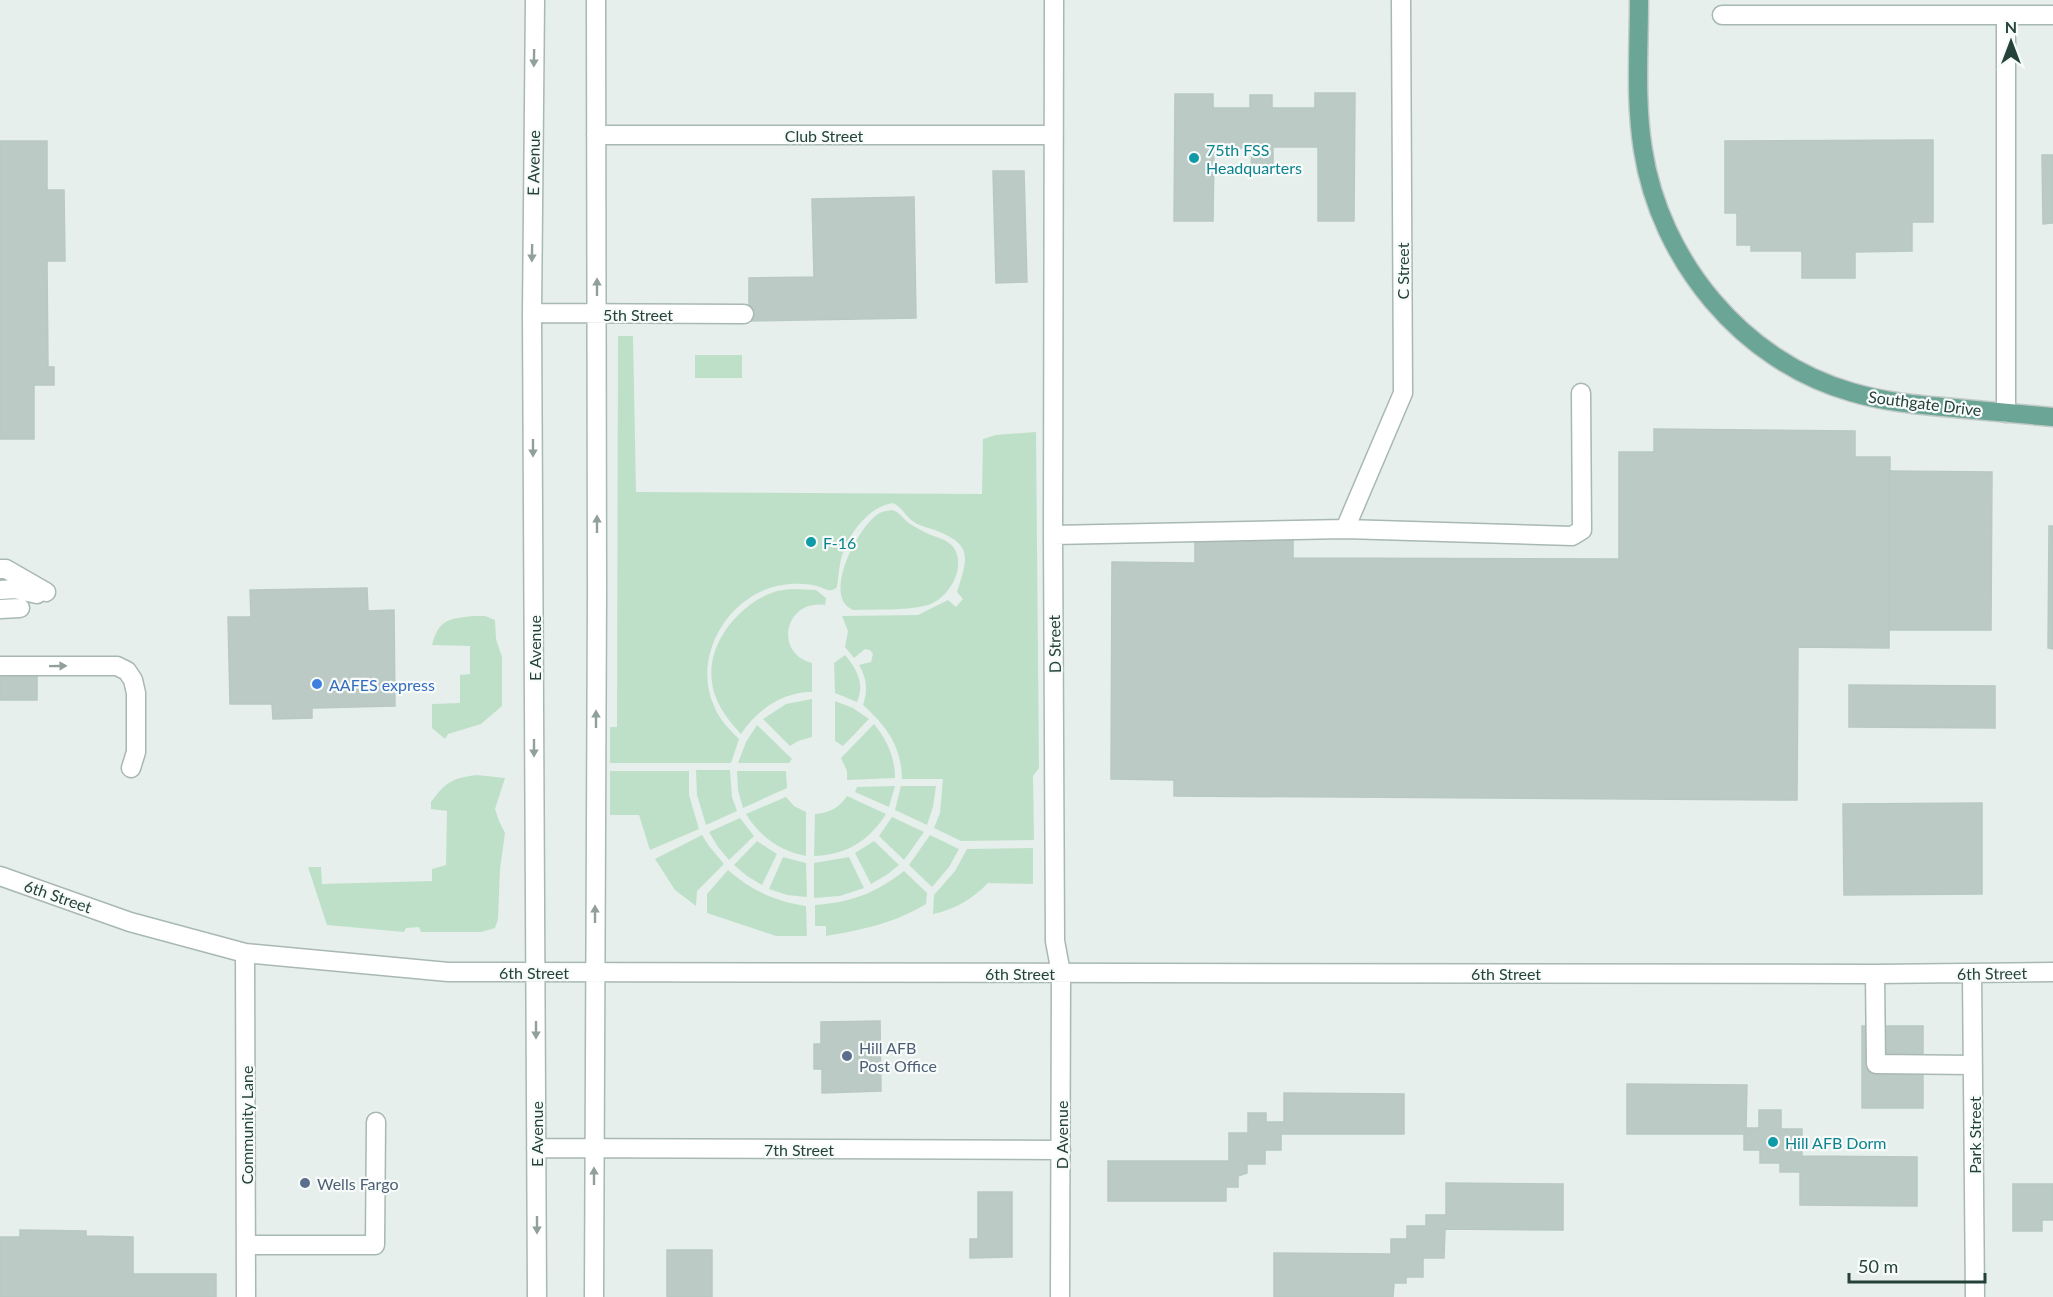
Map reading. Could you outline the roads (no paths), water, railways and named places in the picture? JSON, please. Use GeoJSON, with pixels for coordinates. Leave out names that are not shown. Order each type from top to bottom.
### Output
{"type":"FeatureCollection","features":[{"type":"Feature","properties":{"kind":"main road","name":"Southgate Drive"},"geometry":{"type":"LineString","coordinates":[[1639,0],[1639,113],[1645,160],[1656,201],[1674,243],[1690,271],[1716,304],[1760,346],[1799,370],[1838,388],[1896,402],[2053,417]]}},
{"type":"Feature","properties":{"kind":"street","name":"E Avenue"},"geometry":{"type":"LineString","coordinates":[[535,0],[532,313],[537,1297]]}},
{"type":"Feature","properties":{"kind":"street"},"geometry":{"type":"LineString","coordinates":[[594,1297],[597,604],[596,0]]}},
{"type":"Feature","properties":{"kind":"street"},"geometry":{"type":"LineString","coordinates":[[1052,135],[1054,0]]}},
{"type":"Feature","properties":{"kind":"street","name":"C Street"},"geometry":{"type":"LineString","coordinates":[[1345,529],[1403,393],[1401,0]]}},
{"type":"Feature","properties":{"kind":"street"},"geometry":{"type":"LineString","coordinates":[[1722,15],[2053,15]]}},
{"type":"Feature","properties":{"kind":"street"},"geometry":{"type":"LineString","coordinates":[[2006,15],[2006,413]]}},
{"type":"Feature","properties":{"kind":"street","name":"Club Street"},"geometry":{"type":"LineString","coordinates":[[596,135],[1052,135]]}},
{"type":"Feature","properties":{"kind":"street","name":"D Street"},"geometry":{"type":"LineString","coordinates":[[1052,135],[1055,941],[1061,973]]}},
{"type":"Feature","properties":{"kind":"street","name":"5th Street"},"geometry":{"type":"LineString","coordinates":[[532,313],[744,314]]}},
{"type":"Feature","properties":{"kind":"street"},"geometry":{"type":"LineString","coordinates":[[1053,535],[1345,529],[1572,536],[1582,530],[1581,393]]}},
{"type":"Feature","properties":{"kind":"street"},"geometry":{"type":"LineString","coordinates":[[0,569],[6,569],[32,598]]}},
{"type":"Feature","properties":{"kind":"street"},"geometry":{"type":"LineString","coordinates":[[0,590],[15,590],[32,598]]}},
{"type":"Feature","properties":{"kind":"street"},"geometry":{"type":"LineString","coordinates":[[0,599],[32,598]]}},
{"type":"Feature","properties":{"kind":"street"},"geometry":{"type":"LineString","coordinates":[[0,609],[32,598]]}},
{"type":"Feature","properties":{"kind":"street"},"geometry":{"type":"LineString","coordinates":[[0,666],[117,666],[127,671],[133,680],[136,693],[136,752],[131,768]]}},
{"type":"Feature","properties":{"kind":"street","name":"6th Street"},"geometry":{"type":"LineString","coordinates":[[0,876],[130,922],[245,953],[448,972],[1875,974],[2053,972]]}},
{"type":"Feature","properties":{"kind":"street","name":"Community Lane"},"geometry":{"type":"LineString","coordinates":[[245,953],[246,1297]]}},
{"type":"Feature","properties":{"kind":"street","name":"D Avenue"},"geometry":{"type":"LineString","coordinates":[[1060,1297],[1061,973]]}},
{"type":"Feature","properties":{"kind":"street"},"geometry":{"type":"LineString","coordinates":[[1875,974],[1876,1064],[1973,1065]]}},
{"type":"Feature","properties":{"kind":"street","name":"Park Street"},"geometry":{"type":"LineString","coordinates":[[1972,974],[1975,1297]]}},
{"type":"Feature","properties":{"kind":"street"},"geometry":{"type":"LineString","coordinates":[[246,1245],[375,1245],[376,1122]]}},
{"type":"Feature","properties":{"kind":"street","name":"7th Street"},"geometry":{"type":"LineString","coordinates":[[536,1148],[1061,1150]]}},
{"type":"Feature","properties":{"kind":"place","name":"75th FSS Headquarters"},"geometry":{"type":"Point","coordinates":[1194,158]}},
{"type":"Feature","properties":{"kind":"place","name":"F-16"},"geometry":{"type":"Point","coordinates":[811,542]}},
{"type":"Feature","properties":{"kind":"place","name":"AAFES express"},"geometry":{"type":"Point","coordinates":[317,684]}},
{"type":"Feature","properties":{"kind":"place","name":"Hill AFB Post Office"},"geometry":{"type":"Point","coordinates":[847,1056]}},
{"type":"Feature","properties":{"kind":"place","name":"Hill AFB Dorm"},"geometry":{"type":"Point","coordinates":[1773,1142]}},
{"type":"Feature","properties":{"kind":"place","name":"Wells Fargo"},"geometry":{"type":"Point","coordinates":[305,1183]}}]}
